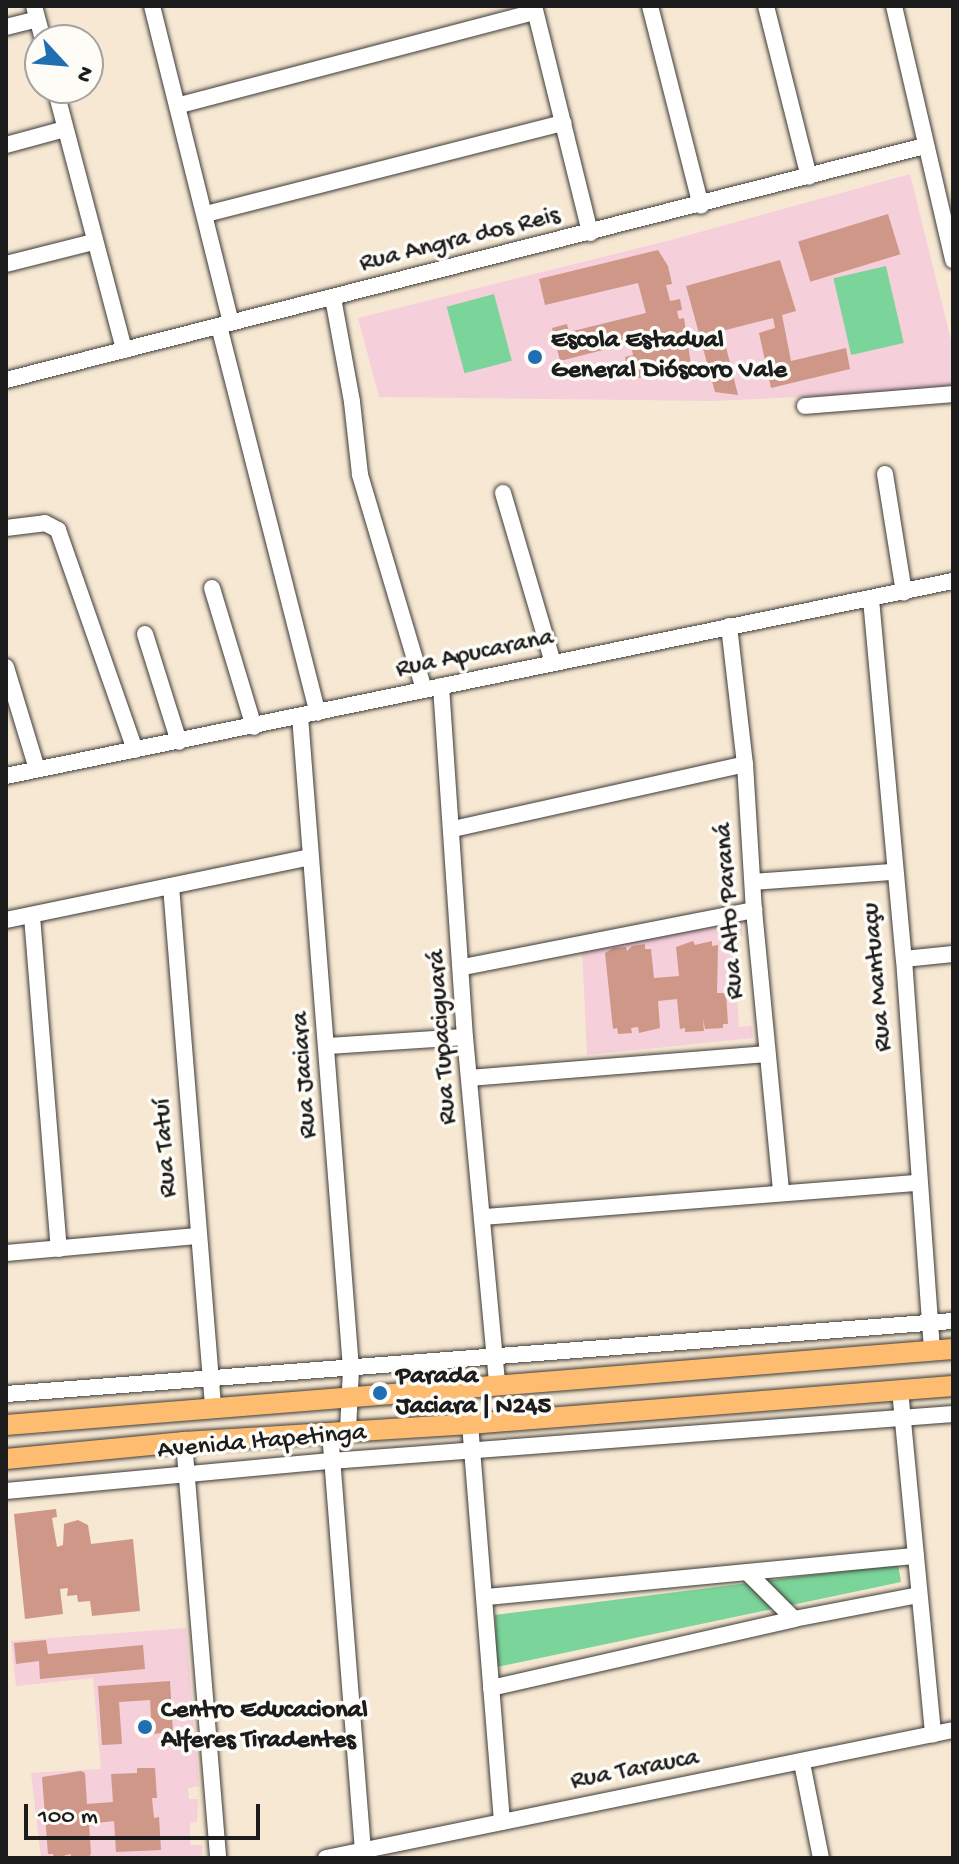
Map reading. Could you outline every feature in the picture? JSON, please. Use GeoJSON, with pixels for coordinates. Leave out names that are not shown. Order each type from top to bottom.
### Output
{"type":"FeatureCollection","features":[{"type":"Feature","properties":{"kind":"main road","name":"Avenida Itapetinga"},"geometry":{"type":"LineString","coordinates":[[6,1425],[953,1349]]}},
{"type":"Feature","properties":{"kind":"main road"},"geometry":{"type":"LineString","coordinates":[[781,1362],[785,1399]]}},
{"type":"Feature","properties":{"kind":"main road","name":"Avenida Itapetinga"},"geometry":{"type":"LineString","coordinates":[[6,1459],[184,1442],[470,1424],[953,1386]]}},
{"type":"Feature","properties":{"kind":"street"},"geometry":{"type":"LineString","coordinates":[[152,6],[206,214],[225,324],[318,713]]}},
{"type":"Feature","properties":{"kind":"street"},"geometry":{"type":"LineString","coordinates":[[650,6],[701,206]]}},
{"type":"Feature","properties":{"kind":"street"},"geometry":{"type":"LineString","coordinates":[[766,6],[809,177]]}},
{"type":"Feature","properties":{"kind":"street"},"geometry":{"type":"LineString","coordinates":[[894,6],[953,260]]}},
{"type":"Feature","properties":{"kind":"street"},"geometry":{"type":"LineString","coordinates":[[180,105],[535,9],[590,233]]}},
{"type":"Feature","properties":{"kind":"street"},"geometry":{"type":"LineString","coordinates":[[6,27],[36,12]]}},
{"type":"Feature","properties":{"kind":"street"},"geometry":{"type":"LineString","coordinates":[[59,104],[124,350]]}},
{"type":"Feature","properties":{"kind":"street"},"geometry":{"type":"LineString","coordinates":[[206,214],[564,123]]}},
{"type":"Feature","properties":{"kind":"street"},"geometry":{"type":"LineString","coordinates":[[6,145],[65,129]]}},
{"type":"Feature","properties":{"kind":"street","name":"Rua Angra dos Reis"},"geometry":{"type":"LineString","coordinates":[[6,380],[701,206],[925,146]]}},
{"type":"Feature","properties":{"kind":"street"},"geometry":{"type":"LineString","coordinates":[[6,264],[93,242]]}},
{"type":"Feature","properties":{"kind":"street"},"geometry":{"type":"LineString","coordinates":[[333,298],[352,402],[360,475],[424,690]]}},
{"type":"Feature","properties":{"kind":"street"},"geometry":{"type":"LineString","coordinates":[[805,406],[953,394]]}},
{"type":"Feature","properties":{"kind":"street"},"geometry":{"type":"LineString","coordinates":[[885,474],[904,592]]}},
{"type":"Feature","properties":{"kind":"street"},"geometry":{"type":"LineString","coordinates":[[503,493],[553,663]]}},
{"type":"Feature","properties":{"kind":"street"},"geometry":{"type":"LineString","coordinates":[[6,528],[45,523],[58,530],[135,750]]}},
{"type":"Feature","properties":{"kind":"street","name":"Rua Apucarana"},"geometry":{"type":"LineString","coordinates":[[6,776],[953,581]]}},
{"type":"Feature","properties":{"kind":"street"},"geometry":{"type":"LineString","coordinates":[[212,588],[254,727]]}},
{"type":"Feature","properties":{"kind":"street","name":"Rua Mantuaçu"},"geometry":{"type":"LineString","coordinates":[[871,599],[904,959],[917,1183],[932,1351]]}},
{"type":"Feature","properties":{"kind":"street","name":"Rua Alto Paraná"},"geometry":{"type":"LineString","coordinates":[[729,626],[745,764],[754,910],[781,1192]]}},
{"type":"Feature","properties":{"kind":"street"},"geometry":{"type":"LineString","coordinates":[[145,634],[179,742]]}},
{"type":"Feature","properties":{"kind":"street"},"geometry":{"type":"LineString","coordinates":[[6,667],[37,769]]}},
{"type":"Feature","properties":{"kind":"street","name":"Rua Tupaciguará"},"geometry":{"type":"LineString","coordinates":[[441,686],[463,967],[465,1037],[497,1384]]}},
{"type":"Feature","properties":{"kind":"street","name":"Rua Jaciara"},"geometry":{"type":"LineString","coordinates":[[300,716],[351,1369],[351,1395],[331,1461],[368,1852]]}},
{"type":"Feature","properties":{"kind":"street"},"geometry":{"type":"LineString","coordinates":[[453,829],[745,764]]}},
{"type":"Feature","properties":{"kind":"street"},"geometry":{"type":"LineString","coordinates":[[6,920],[311,857]]}},
{"type":"Feature","properties":{"kind":"street"},"geometry":{"type":"LineString","coordinates":[[753,882],[894,872]]}},
{"type":"Feature","properties":{"kind":"street","name":"Rua Tatuí"},"geometry":{"type":"LineString","coordinates":[[171,886],[213,1406]]}},
{"type":"Feature","properties":{"kind":"street"},"geometry":{"type":"LineString","coordinates":[[463,967],[754,910]]}},
{"type":"Feature","properties":{"kind":"street"},"geometry":{"type":"LineString","coordinates":[[32,916],[59,1249]]}},
{"type":"Feature","properties":{"kind":"street"},"geometry":{"type":"LineString","coordinates":[[904,959],[953,954]]}},
{"type":"Feature","properties":{"kind":"street"},"geometry":{"type":"LineString","coordinates":[[328,1046],[465,1037]]}},
{"type":"Feature","properties":{"kind":"street"},"geometry":{"type":"LineString","coordinates":[[469,1078],[767,1054]]}},
{"type":"Feature","properties":{"kind":"street"},"geometry":{"type":"LineString","coordinates":[[484,1217],[917,1183]]}},
{"type":"Feature","properties":{"kind":"street"},"geometry":{"type":"LineString","coordinates":[[6,1253],[197,1236]]}},
{"type":"Feature","properties":{"kind":"street"},"geometry":{"type":"LineString","coordinates":[[6,1394],[953,1321]]}},
{"type":"Feature","properties":{"kind":"street"},"geometry":{"type":"LineString","coordinates":[[900,1390],[933,1734]]}},
{"type":"Feature","properties":{"kind":"street","name":"Avenida Itapetinga"},"geometry":{"type":"LineString","coordinates":[[6,1491],[331,1461],[953,1414]]}},
{"type":"Feature","properties":{"kind":"street"},"geometry":{"type":"LineString","coordinates":[[470,1424],[487,1597],[502,1822]]}},
{"type":"Feature","properties":{"kind":"street"},"geometry":{"type":"LineString","coordinates":[[184,1442],[218,1858]]}},
{"type":"Feature","properties":{"kind":"street"},"geometry":{"type":"LineString","coordinates":[[487,1597],[916,1556]]}},
{"type":"Feature","properties":{"kind":"street"},"geometry":{"type":"LineString","coordinates":[[747,1572],[794,1619]]}},
{"type":"Feature","properties":{"kind":"street"},"geometry":{"type":"LineString","coordinates":[[491,1688],[794,1619],[919,1595]]}},
{"type":"Feature","properties":{"kind":"street","name":"Rua Tarauca"},"geometry":{"type":"LineString","coordinates":[[326,1858],[368,1852],[953,1730]]}},
{"type":"Feature","properties":{"kind":"street"},"geometry":{"type":"LineString","coordinates":[[802,1763],[821,1858]]}},
{"type":"Feature","properties":{"kind":"shaded area"},"geometry":{"type":"Polygon","coordinates":[[[910,174],[953,348],[953,390],[713,401],[379,397],[358,318],[671,240],[910,174]]]}},
{"type":"Feature","properties":{"kind":"shaded area"},"geometry":{"type":"Polygon","coordinates":[[[742,919],[743,936],[733,937],[739,1027],[752,1026],[753,1038],[587,1055],[582,949],[742,919]]]}},
{"type":"Feature","properties":{"kind":"shaded area"},"geometry":{"type":"Polygon","coordinates":[[[186,1628],[199,1786],[188,1788],[189,1799],[198,1799],[197,1822],[190,1823],[190,1845],[202,1845],[202,1858],[41,1858],[31,1773],[101,1769],[93,1678],[16,1686],[11,1641],[186,1628]]]}},
{"type":"Feature","properties":{"kind":"green space"},"geometry":{"type":"Polygon","coordinates":[[[886,266],[904,343],[851,355],[833,278],[886,266]]]}},
{"type":"Feature","properties":{"kind":"green space"},"geometry":{"type":"Polygon","coordinates":[[[494,294],[512,361],[465,373],[447,307],[494,294]]]}},
{"type":"Feature","properties":{"kind":"green space"},"geometry":{"type":"Polygon","coordinates":[[[898,1564],[901,1582],[497,1667],[495,1615],[898,1564]]]}},
{"type":"Feature","properties":{"kind":"building"},"geometry":{"type":"Polygon","coordinates":[[[888,214],[900,254],[810,282],[798,241],[888,214]]]}},
{"type":"Feature","properties":{"kind":"building"},"geometry":{"type":"Polygon","coordinates":[[[658,250],[668,266],[672,284],[666,285],[670,301],[680,299],[682,310],[677,311],[679,319],[684,318],[691,365],[630,380],[625,357],[633,355],[632,350],[668,342],[666,334],[560,361],[552,328],[567,324],[569,332],[646,313],[638,283],[545,305],[539,279],[658,250]]]}},
{"type":"Feature","properties":{"kind":"building"},"geometry":{"type":"Polygon","coordinates":[[[780,260],[796,311],[782,315],[791,361],[846,348],[850,369],[771,388],[759,333],[775,328],[773,318],[722,331],[738,395],[715,392],[686,286],[780,260]]]}},
{"type":"Feature","properties":{"kind":"building"},"geometry":{"type":"Polygon","coordinates":[[[693,941],[695,945],[712,941],[712,946],[718,945],[717,993],[726,993],[728,1024],[723,1024],[723,1028],[705,1029],[703,1019],[704,1031],[685,1032],[685,1028],[680,1029],[677,999],[658,1001],[660,1028],[639,1033],[638,1027],[631,1028],[632,1033],[618,1034],[617,1028],[613,1029],[605,953],[613,948],[626,947],[627,951],[632,946],[645,944],[645,949],[651,949],[654,978],[679,976],[676,947],[693,941]]]}},
{"type":"Feature","properties":{"kind":"building"},"geometry":{"type":"Polygon","coordinates":[[[56,1509],[57,1517],[52,1518],[57,1547],[63,1545],[64,1524],[78,1520],[88,1525],[91,1544],[133,1539],[140,1611],[92,1616],[90,1601],[78,1602],[77,1595],[67,1596],[68,1588],[60,1589],[63,1614],[25,1619],[14,1514],[56,1509]]]}},
{"type":"Feature","properties":{"kind":"building"},"geometry":{"type":"Polygon","coordinates":[[[46,1640],[48,1654],[143,1645],[145,1669],[40,1679],[39,1661],[16,1664],[14,1643],[46,1640]]]}},
{"type":"Feature","properties":{"kind":"building"},"geometry":{"type":"Polygon","coordinates":[[[170,1681],[173,1732],[152,1734],[150,1700],[119,1702],[122,1744],[102,1745],[98,1686],[170,1681]]]}},
{"type":"Feature","properties":{"kind":"building"},"geometry":{"type":"Polygon","coordinates":[[[137,1768],[155,1768],[157,1798],[152,1798],[154,1818],[159,1817],[161,1850],[116,1852],[114,1821],[89,1824],[91,1854],[88,1858],[71,1858],[71,1854],[54,1858],[53,1854],[48,1854],[42,1777],[81,1771],[85,1773],[87,1804],[113,1802],[111,1774],[137,1773],[137,1768]]]}},
{"type":"Feature","properties":{"kind":"place","name":"Escola Estadual General Dióscoro Vale"},"geometry":{"type":"Point","coordinates":[535,357]}},
{"type":"Feature","properties":{"kind":"place","name":"Parada Jaciara | N245"},"geometry":{"type":"Point","coordinates":[380,1393]}},
{"type":"Feature","properties":{"kind":"place","name":"Centro Educacional Alferes Tiradentes"},"geometry":{"type":"Point","coordinates":[145,1727]}}]}
